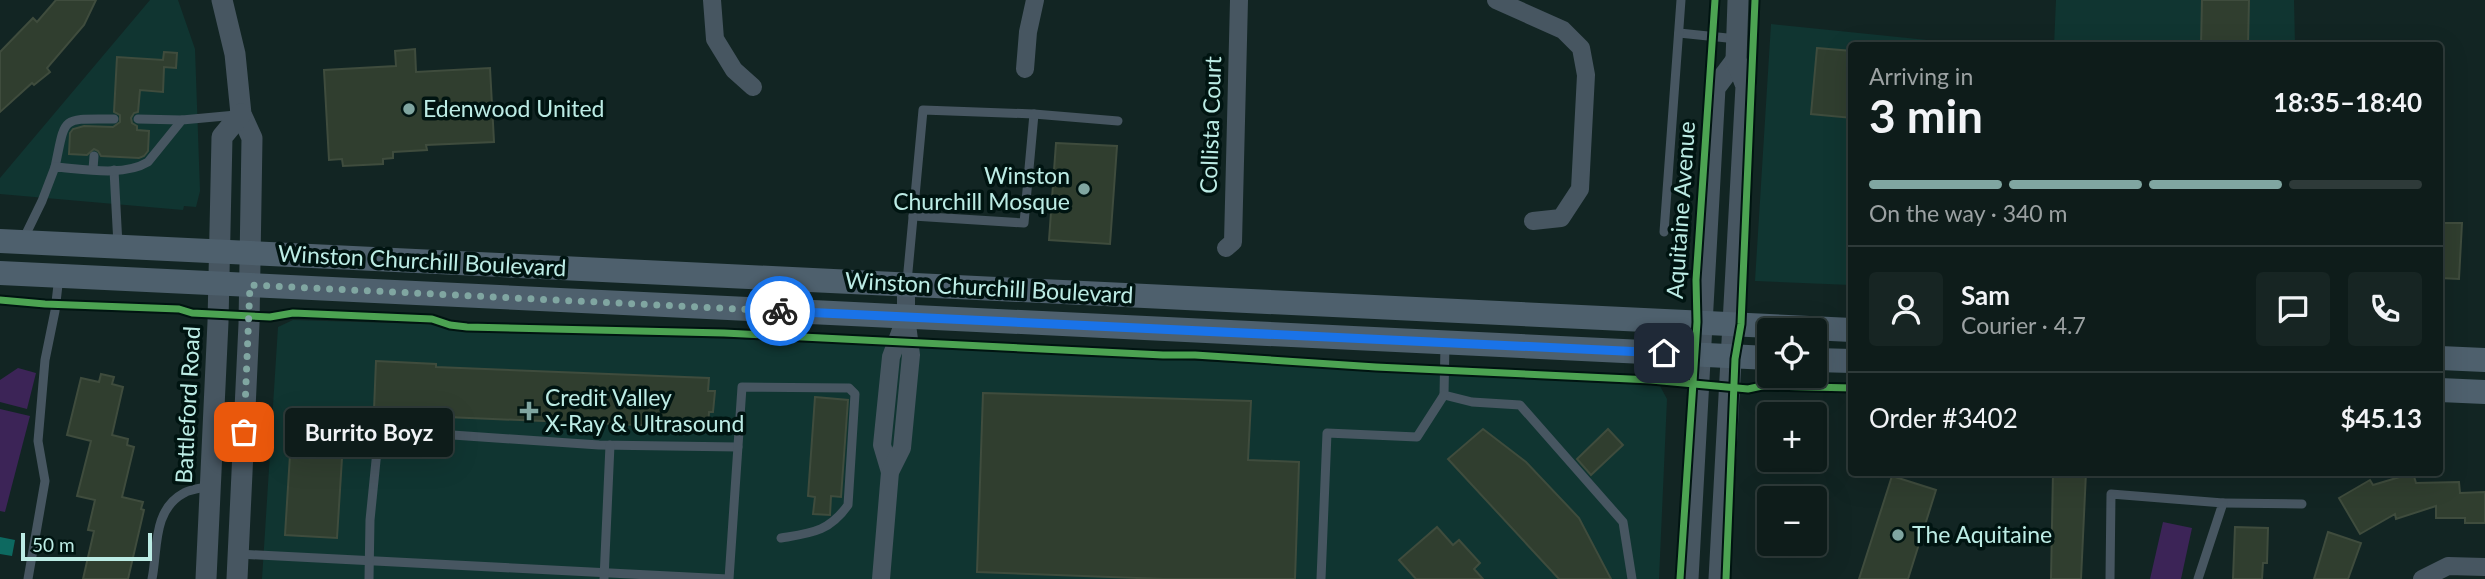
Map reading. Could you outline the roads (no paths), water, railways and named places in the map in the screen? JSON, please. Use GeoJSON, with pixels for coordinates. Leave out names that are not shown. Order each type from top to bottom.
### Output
{"type":"FeatureCollection","features":[{"type":"Feature","properties":{"kind":"main road","name":"Winston Churchill Boulevard"},"geometry":{"type":"LineString","coordinates":[[11,242],[1848,330]]}},
{"type":"Feature","properties":{"kind":"main road","name":"Winston Churchill Boulevard"},"geometry":{"type":"LineString","coordinates":[[0,272],[1757,357]]}},
{"type":"Feature","properties":{"kind":"main road"},"geometry":{"type":"LineString","coordinates":[[2443,358],[2485,360]]}},
{"type":"Feature","properties":{"kind":"main road"},"geometry":{"type":"LineString","coordinates":[[1827,360],[1848,361]]}},
{"type":"Feature","properties":{"kind":"main road"},"geometry":{"type":"LineString","coordinates":[[2443,390],[2485,392]]}},
{"type":"Feature","properties":{"kind":"street"},"geometry":{"type":"LineString","coordinates":[[222,0],[235,54],[241,114],[252,138],[250,285],[237,579]]}},
{"type":"Feature","properties":{"kind":"street"},"geometry":{"type":"LineString","coordinates":[[712,0],[715,39],[734,71],[753,87]]}},
{"type":"Feature","properties":{"kind":"street"},"geometry":{"type":"LineString","coordinates":[[1025,69],[1028,32],[1035,0]]}},
{"type":"Feature","properties":{"kind":"street","name":"Collista Court"},"geometry":{"type":"LineString","coordinates":[[1226,248],[1233,242],[1240,0]]}},
{"type":"Feature","properties":{"kind":"street"},"geometry":{"type":"LineString","coordinates":[[1496,0],[1563,30],[1581,48],[1586,75],[1580,190],[1561,218],[1532,221]]}},
{"type":"Feature","properties":{"kind":"street"},"geometry":{"type":"LineString","coordinates":[[1719,579],[1746,86],[1736,49],[1738,0]]}},
{"type":"Feature","properties":{"kind":"street","name":"Aquitaine Avenue"},"geometry":{"type":"LineString","coordinates":[[1688,579],[1715,88],[1736,49]]}},
{"type":"Feature","properties":{"kind":"street","name":"Battleford Road"},"geometry":{"type":"LineString","coordinates":[[206,579],[219,284],[222,137],[241,114]]}},
{"type":"Feature","properties":{"kind":"street"},"geometry":{"type":"LineString","coordinates":[[881,579],[890,472],[902,448],[911,355],[906,317],[906,284]]}},
{"type":"Feature","properties":{"kind":"street"},"geometry":{"type":"LineString","coordinates":[[2422,579],[2448,566],[2485,567]]}},
{"type":"Feature","properties":{"kind":"lane"},"geometry":{"type":"LineString","coordinates":[[1664,232],[1681,0]]}},
{"type":"Feature","properties":{"kind":"lane"},"geometry":{"type":"LineString","coordinates":[[1679,33],[1736,49]]}},
{"type":"Feature","properties":{"kind":"lane"},"geometry":{"type":"LineString","coordinates":[[906,284],[923,110],[1034,114],[1118,121]]}},
{"type":"Feature","properties":{"kind":"lane"},"geometry":{"type":"LineString","coordinates":[[138,119],[181,120],[241,114]]}},
{"type":"Feature","properties":{"kind":"lane"},"geometry":{"type":"LineString","coordinates":[[913,216],[1024,223],[1034,114]]}},
{"type":"Feature","properties":{"kind":"lane"},"geometry":{"type":"LineString","coordinates":[[11,242],[42,201],[55,167],[67,122],[74,118],[96,122],[114,119]]}},
{"type":"Feature","properties":{"kind":"lane"},"geometry":{"type":"LineString","coordinates":[[55,167],[114,170],[140,166],[148,162],[181,120]]}},
{"type":"Feature","properties":{"kind":"lane"},"geometry":{"type":"LineString","coordinates":[[93,169],[94,156]]}},
{"type":"Feature","properties":{"kind":"lane"},"geometry":{"type":"LineString","coordinates":[[128,158],[128,168]]}},
{"type":"Feature","properties":{"kind":"lane"},"geometry":{"type":"LineString","coordinates":[[114,170],[119,246]]}},
{"type":"Feature","properties":{"kind":"lane"},"geometry":{"type":"LineString","coordinates":[[28,579],[45,481],[38,442],[45,360],[59,275]]}},
{"type":"Feature","properties":{"kind":"lane"},"geometry":{"type":"LineString","coordinates":[[1321,579],[1327,433],[1417,437],[1444,395],[1445,343]]}},
{"type":"Feature","properties":{"kind":"lane"},"geometry":{"type":"LineString","coordinates":[[238,554],[604,576],[729,579],[742,387],[849,388],[855,394],[848,505],[839,518],[824,529],[781,538]]}},
{"type":"Feature","properties":{"kind":"lane"},"geometry":{"type":"LineString","coordinates":[[1444,395],[1472,402],[1520,405],[1623,522],[1632,579]]}},
{"type":"Feature","properties":{"kind":"lane"},"geometry":{"type":"LineString","coordinates":[[369,579],[371,508],[377,441],[395,431],[610,445],[738,447]]}},
{"type":"Feature","properties":{"kind":"lane"},"geometry":{"type":"LineString","coordinates":[[604,576],[610,445]]}},
{"type":"Feature","properties":{"kind":"lane"},"geometry":{"type":"LineString","coordinates":[[152,579],[159,522],[167,509],[183,493],[211,486]]}},
{"type":"Feature","properties":{"kind":"lane"},"geometry":{"type":"LineString","coordinates":[[2110,579],[2111,494],[2223,503],[2302,503]]}},
{"type":"Feature","properties":{"kind":"lane"},"geometry":{"type":"LineString","coordinates":[[2198,579],[2223,503]]}},
{"type":"Feature","properties":{"kind":"place","name":"Edenwood United"},"geometry":{"type":"Point","coordinates":[409,109]}},
{"type":"Feature","properties":{"kind":"place","name":"Winston Churchill Mosque"},"geometry":{"type":"Point","coordinates":[1084,189]}},
{"type":"Feature","properties":{"kind":"place","name":"Credit Valley X-Ray & Ultrasound"},"geometry":{"type":"Point","coordinates":[529,411]}},
{"type":"Feature","properties":{"kind":"place","name":"Burrito Boyz"},"geometry":{"type":"Point","coordinates":[244,432]}},
{"type":"Feature","properties":{"kind":"place","name":"The Aquitaine"},"geometry":{"type":"Point","coordinates":[1898,535]}}]}
